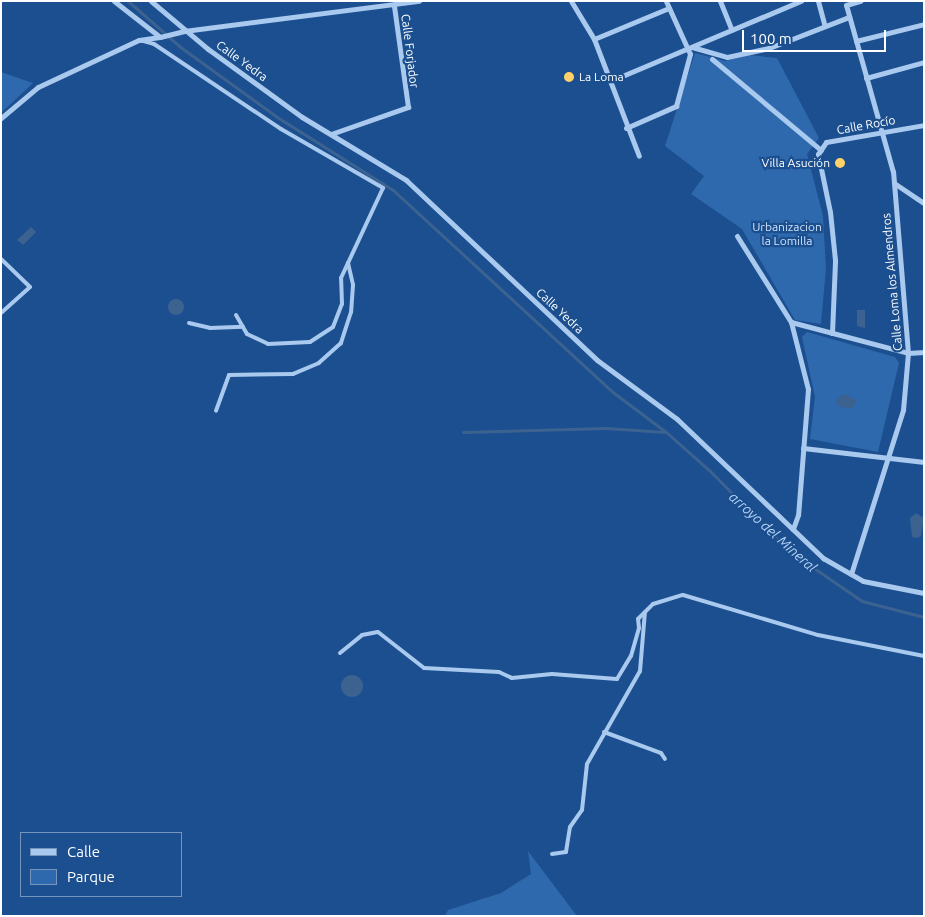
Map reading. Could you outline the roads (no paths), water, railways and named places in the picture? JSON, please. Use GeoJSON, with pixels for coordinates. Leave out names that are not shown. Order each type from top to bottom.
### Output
{"type":"FeatureCollection","features":[{"type":"Feature","properties":{"kind":"street"},"geometry":{"type":"LineString","coordinates":[[114,1],[160,37]]}},
{"type":"Feature","properties":{"kind":"street","name":"Calle Yedra"},"geometry":{"type":"LineString","coordinates":[[152,1],[184,31],[331,134],[406,180],[598,360],[677,419],[823,558],[863,581],[924,593]]}},
{"type":"Feature","properties":{"kind":"street"},"geometry":{"type":"LineString","coordinates":[[1,118],[38,86],[139,40],[184,31],[394,6],[417,1]]}},
{"type":"Feature","properties":{"kind":"street"},"geometry":{"type":"LineString","coordinates":[[626,128],[676,106],[690,54],[690,47],[666,1]]}},
{"type":"Feature","properties":{"kind":"street"},"geometry":{"type":"LineString","coordinates":[[720,1],[732,30]]}},
{"type":"Feature","properties":{"kind":"street"},"geometry":{"type":"LineString","coordinates":[[615,79],[801,1]]}},
{"type":"Feature","properties":{"kind":"street"},"geometry":{"type":"LineString","coordinates":[[818,1],[824,24]]}},
{"type":"Feature","properties":{"kind":"street","name":"Calle Loma los Almendros"},"geometry":{"type":"LineString","coordinates":[[851,574],[889,460],[902,410],[908,353],[894,182],[846,5],[860,1]]}},
{"type":"Feature","properties":{"kind":"street"},"geometry":{"type":"LineString","coordinates":[[572,2],[594,39],[626,128],[639,156]]}},
{"type":"Feature","properties":{"kind":"street","name":"Calle Forjador"},"geometry":{"type":"LineString","coordinates":[[331,134],[408,106],[394,6]]}},
{"type":"Feature","properties":{"kind":"street"},"geometry":{"type":"LineString","coordinates":[[594,39],[669,8]]}},
{"type":"Feature","properties":{"kind":"street"},"geometry":{"type":"LineString","coordinates":[[690,47],[726,57],[769,48],[824,24],[849,17]]}},
{"type":"Feature","properties":{"kind":"street"},"geometry":{"type":"LineString","coordinates":[[856,41],[924,24]]}},
{"type":"Feature","properties":{"kind":"street"},"geometry":{"type":"LineString","coordinates":[[712,59],[819,152],[830,212],[835,260],[832,333]]}},
{"type":"Feature","properties":{"kind":"street"},"geometry":{"type":"LineString","coordinates":[[866,78],[924,62]]}},
{"type":"Feature","properties":{"kind":"street","name":"Calle Rocío"},"geometry":{"type":"LineString","coordinates":[[819,152],[826,142],[924,124]]}},
{"type":"Feature","properties":{"kind":"street"},"geometry":{"type":"LineString","coordinates":[[894,182],[924,203]]}},
{"type":"Feature","properties":{"kind":"street"},"geometry":{"type":"LineString","coordinates":[[737,236],[791,322],[808,389],[794,529]]}},
{"type":"Feature","properties":{"kind":"street"},"geometry":{"type":"LineString","coordinates":[[791,322],[908,353],[924,352]]}},
{"type":"Feature","properties":{"kind":"street"},"geometry":{"type":"LineString","coordinates":[[803,448],[889,460],[924,462]]}},
{"type":"Feature","properties":{"kind":"lane"},"geometry":{"type":"LineString","coordinates":[[139,40],[154,44],[250,109],[383,188],[341,278],[342,304],[334,327],[310,342],[268,344],[247,334],[236,315]]}},
{"type":"Feature","properties":{"kind":"lane"},"geometry":{"type":"LineString","coordinates":[[1,260],[30,287],[1,314]]}},
{"type":"Feature","properties":{"kind":"lane"},"geometry":{"type":"LineString","coordinates":[[216,411],[229,374],[293,374],[319,363],[341,343],[351,312],[352,285],[348,263]]}},
{"type":"Feature","properties":{"kind":"lane"},"geometry":{"type":"LineString","coordinates":[[189,323],[210,328],[243,327]]}},
{"type":"Feature","properties":{"kind":"lane"},"geometry":{"type":"LineString","coordinates":[[340,653],[362,635],[378,632],[424,668],[499,672],[512,678],[552,674],[618,679],[631,656],[638,619],[653,604],[683,595],[818,635],[924,656]]}},
{"type":"Feature","properties":{"kind":"lane"},"geometry":{"type":"LineString","coordinates":[[552,854],[566,852],[570,827],[582,810],[587,764],[604,732],[628,697],[640,671],[645,612]]}},
{"type":"Feature","properties":{"kind":"lane"},"geometry":{"type":"LineString","coordinates":[[604,732],[661,753],[666,759]]}},
{"type":"Feature","properties":{"kind":"waterway","name":"arroyo del Mineral"},"geometry":{"type":"LineString","coordinates":[[128,1],[179,46],[277,117],[393,190],[614,393],[666,432],[712,473],[789,551],[862,601],[924,617]]}},
{"type":"Feature","properties":{"kind":"waterway"},"geometry":{"type":"LineString","coordinates":[[463,432],[606,428],[665,432]]}},
{"type":"Feature","properties":{"kind":"place","name":"La Loma"},"geometry":{"type":"Point","coordinates":[569,77]}},
{"type":"Feature","properties":{"kind":"place","name":"Villa Asución"},"geometry":{"type":"Point","coordinates":[840,163]}},
{"type":"Feature","properties":{"kind":"park label","name":"Urbanizacion la Lomilla"},"geometry":{"type":"Point","coordinates":[787,234]}}]}
